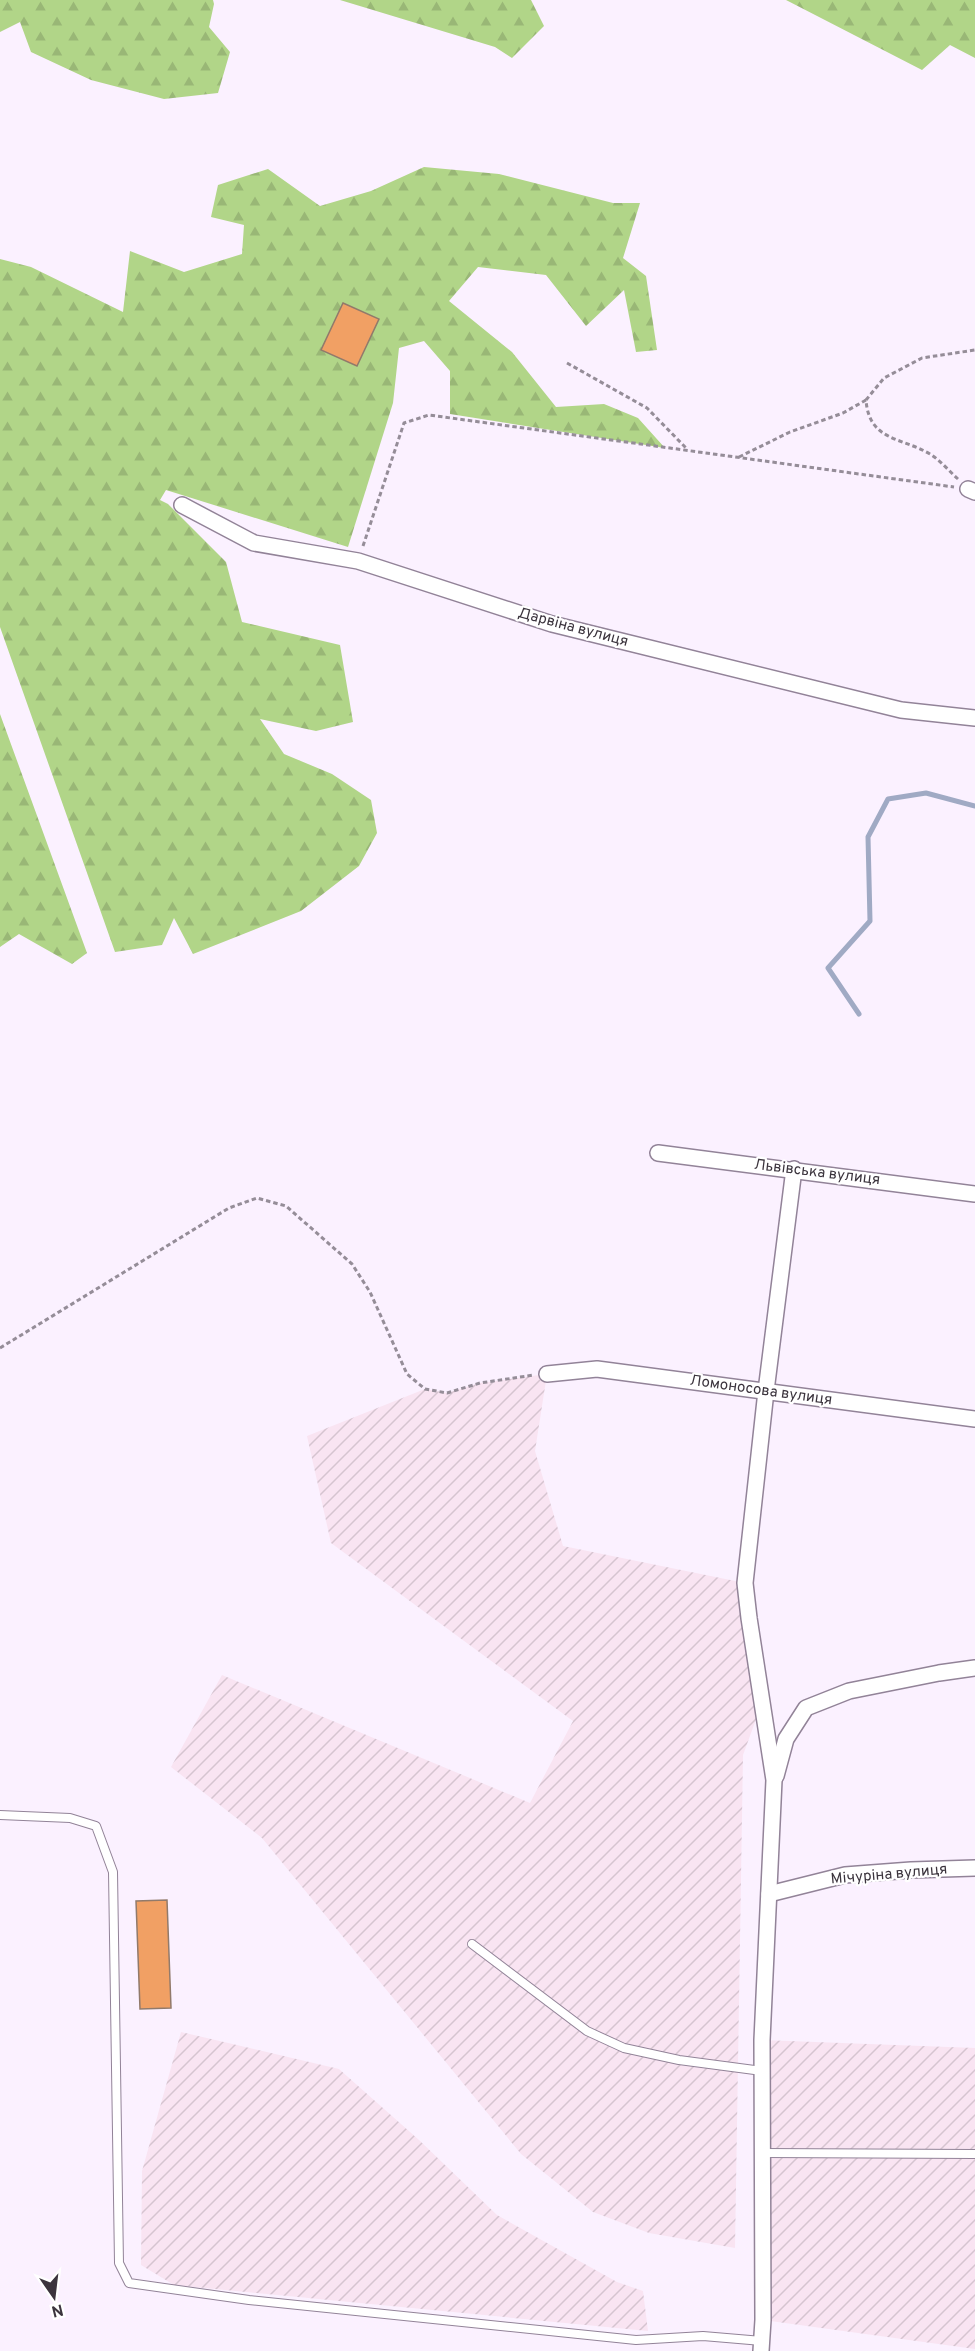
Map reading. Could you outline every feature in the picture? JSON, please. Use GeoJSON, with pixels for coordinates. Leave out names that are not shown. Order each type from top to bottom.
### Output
{"type":"FeatureCollection","features":[{"type":"Feature","properties":{"kind":"street","name":"Дарвіна вулиця"},"geometry":{"type":"LineString","coordinates":[[182,505],[255,543],[358,561],[552,624],[901,710],[975,718]]}},
{"type":"Feature","properties":{"kind":"street","name":"Львівська вулиця"},"geometry":{"type":"LineString","coordinates":[[658,1153],[975,1194]]}},
{"type":"Feature","properties":{"kind":"street"},"geometry":{"type":"LineString","coordinates":[[761,2346],[762,2071],[774,1780],[749,1618],[746,1583],[766,1391],[794,1169]]}},
{"type":"Feature","properties":{"kind":"street","name":"Ломоносова вулиця"},"geometry":{"type":"LineString","coordinates":[[547,1374],[597,1369],[975,1419]]}},
{"type":"Feature","properties":{"kind":"street"},"geometry":{"type":"LineString","coordinates":[[774,1780],[786,1739],[806,1708],[849,1691],[975,1668]]}},
{"type":"Feature","properties":{"kind":"street","name":"Мічуріна вулиця"},"geometry":{"type":"LineString","coordinates":[[769,1894],[845,1875],[975,1868]]}},
{"type":"Feature","properties":{"kind":"lane"},"geometry":{"type":"LineString","coordinates":[[0,1815],[70,1818],[96,1826],[113,1872],[119,2264],[129,2283],[249,2300],[636,2340],[703,2336],[761,2346]]}},
{"type":"Feature","properties":{"kind":"lane"},"geometry":{"type":"LineString","coordinates":[[472,1944],[586,2031],[596,2036],[624,2048],[679,2060],[762,2071]]}},
{"type":"Feature","properties":{"kind":"lane"},"geometry":{"type":"LineString","coordinates":[[763,2153],[975,2154]]}},
{"type":"Feature","properties":{"kind":"path"},"geometry":{"type":"LineString","coordinates":[[739,457],[790,432],[843,413],[866,400],[884,378],[922,358],[975,350]]}},
{"type":"Feature","properties":{"kind":"path"},"geometry":{"type":"LineString","coordinates":[[567,363],[647,408],[687,449]]}},
{"type":"Feature","properties":{"kind":"path"},"geometry":{"type":"LineString","coordinates":[[866,400],[867,416],[880,432],[931,454],[971,490]]}},
{"type":"Feature","properties":{"kind":"path"},"geometry":{"type":"LineString","coordinates":[[358,561],[404,423],[429,415],[971,490]]}},
{"type":"Feature","properties":{"kind":"path"},"geometry":{"type":"LineString","coordinates":[[0,1348],[229,1208],[257,1198],[286,1206],[352,1264],[370,1292],[407,1374],[425,1389],[447,1393],[480,1383],[547,1374]]}},
{"type":"Feature","properties":{"kind":"shaded area"},"geometry":{"type":"Polygon","coordinates":[[[547,1374],[535,1451],[563,1546],[745,1583],[762,1703],[743,1755],[735,2248],[649,2233],[593,2212],[521,2154],[262,1838],[171,1767],[222,1675],[530,1803],[573,1721],[331,1543],[307,1436],[425,1389],[447,1393],[480,1383],[547,1374]]]}},
{"type":"Feature","properties":{"kind":"shaded area"},"geometry":{"type":"Polygon","coordinates":[[[181,2032],[339,2069],[419,2140],[497,2215],[617,2282],[643,2291],[648,2331],[174,2285],[141,2265],[142,2171],[181,2032]]]}},
{"type":"Feature","properties":{"kind":"shaded area"},"geometry":{"type":"Polygon","coordinates":[[[762,2040],[975,2048],[975,2349],[763,2320],[762,2040]]]}},
{"type":"Feature","properties":{"kind":"green space"},"geometry":{"type":"Polygon","coordinates":[[[0,0],[213,0],[209,27],[230,52],[218,93],[164,99],[91,80],[31,52],[20,22],[0,32],[0,0]]]}},
{"type":"Feature","properties":{"kind":"green space"},"geometry":{"type":"Polygon","coordinates":[[[340,0],[531,0],[544,26],[512,58],[495,47],[340,0]]]}},
{"type":"Feature","properties":{"kind":"green space"},"geometry":{"type":"Polygon","coordinates":[[[786,0],[975,0],[975,58],[950,45],[922,70],[786,0]]]}},
{"type":"Feature","properties":{"kind":"green space"},"geometry":{"type":"Polygon","coordinates":[[[424,167],[499,174],[613,203],[640,203],[623,258],[646,276],[657,350],[636,352],[624,290],[586,326],[546,275],[478,267],[449,301],[512,352],[556,407],[604,404],[638,418],[665,448],[450,414],[450,371],[424,341],[399,348],[393,403],[348,547],[166,490],[160,500],[168,504],[226,562],[242,622],[340,645],[353,722],[316,731],[260,719],[284,754],[332,774],[371,800],[377,833],[359,866],[301,911],[193,954],[174,918],[162,945],[115,952],[0,627],[0,259],[31,267],[123,312],[130,251],[184,272],[242,254],[244,225],[211,217],[218,185],[268,169],[320,206],[371,191],[424,167]]]}},
{"type":"Feature","properties":{"kind":"green space"},"geometry":{"type":"Polygon","coordinates":[[[0,714],[87,953],[72,964],[19,934],[0,947],[0,714]]]}},
{"type":"Feature","properties":{"kind":"building"},"geometry":{"type":"Polygon","coordinates":[[[343,303],[379,319],[357,366],[321,350],[343,303]]]}},
{"type":"Feature","properties":{"kind":"building"},"geometry":{"type":"Polygon","coordinates":[[[167,1900],[171,2008],[140,2009],[136,1901],[167,1900]]]}},
{"type":"Feature","properties":{"kind":"waterway"},"geometry":{"type":"LineString","coordinates":[[859,1014],[828,968],[870,921],[868,837],[888,799],[926,793],[975,806]]}}]}
